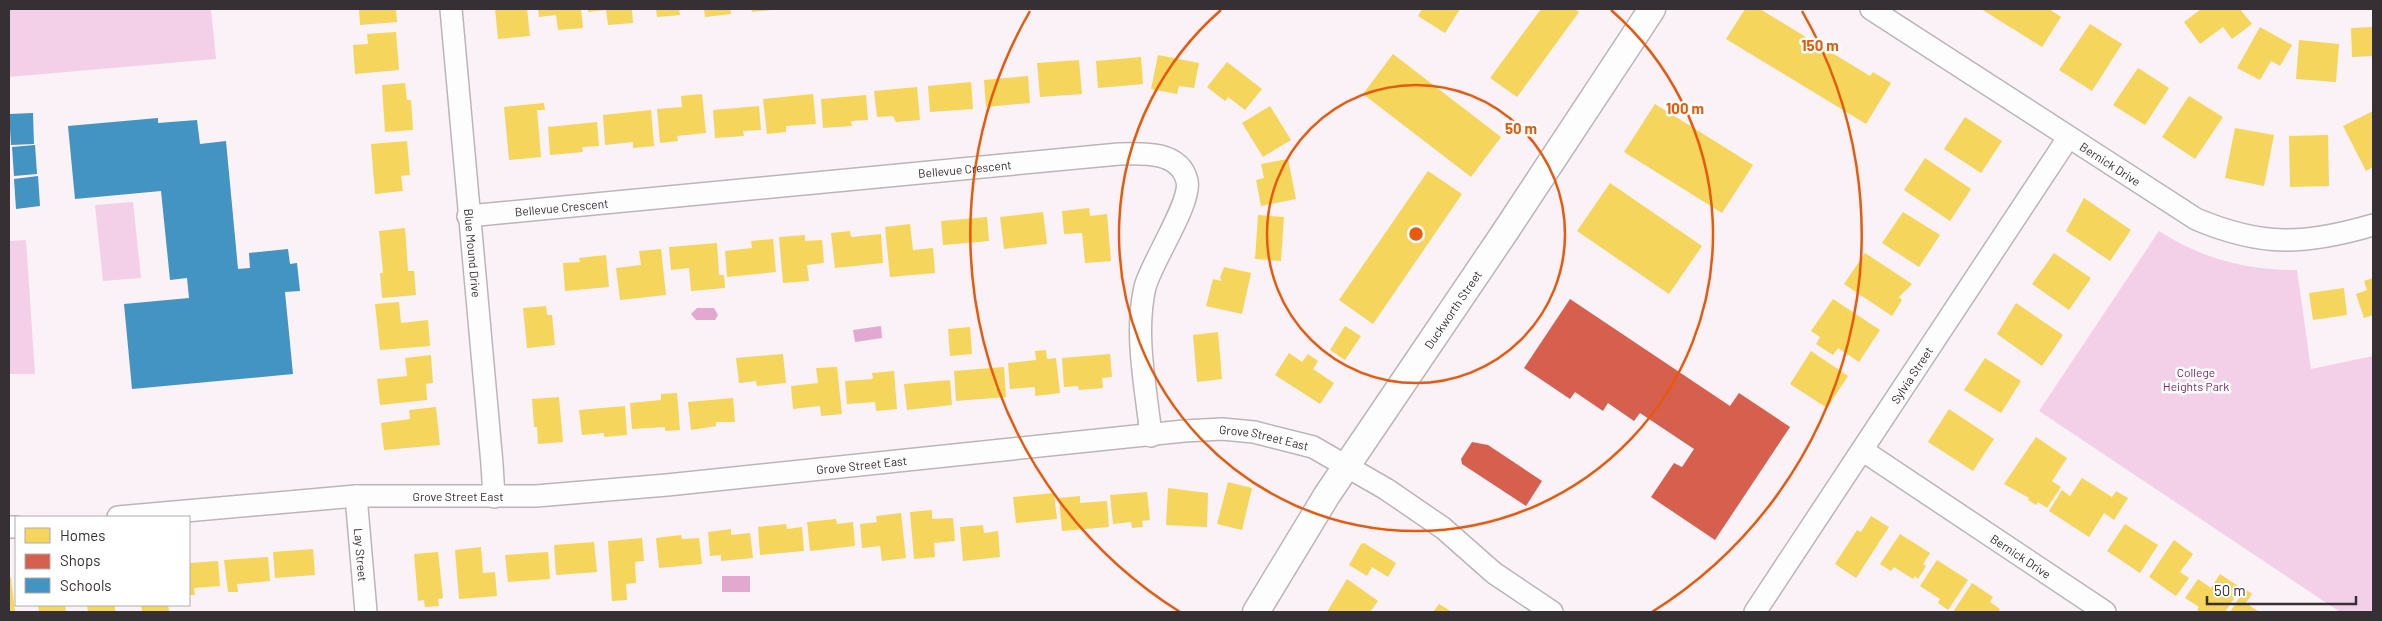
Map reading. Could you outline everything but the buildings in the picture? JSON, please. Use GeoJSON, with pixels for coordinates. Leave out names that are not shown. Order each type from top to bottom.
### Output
{"type":"FeatureCollection","features":[{"type":"Feature","properties":{"kind":"main road","name":"Duckworth Street"},"geometry":{"type":"LineString","coordinates":[[1256,612],[1347,466],[1652,9]]}},
{"type":"Feature","properties":{"kind":"street","name":"Blue Mound Drive"},"geometry":{"type":"LineString","coordinates":[[450,9],[494,497]]}},
{"type":"Feature","properties":{"kind":"street","name":"Bernick Drive"},"geometry":{"type":"LineString","coordinates":[[1871,9],[2196,219],[2244,236],[2292,241],[2328,237],[2373,225]]}},
{"type":"Feature","properties":{"kind":"street","name":"Sylvia Street"},"geometry":{"type":"LineString","coordinates":[[1754,612],[2068,138]]}},
{"type":"Feature","properties":{"kind":"street","name":"Bellevue Crescent"},"geometry":{"type":"LineString","coordinates":[[468,216],[1109,155],[1157,155],[1172,160],[1182,171],[1187,183],[1179,214],[1154,262],[1146,286],[1142,310],[1140,335],[1151,436]]}},
{"type":"Feature","properties":{"kind":"street","name":"Grove Street East"},"geometry":{"type":"LineString","coordinates":[[129,516],[356,496],[536,496],[657,486],[1203,430],[1254,432],[1313,446],[1386,489],[1443,528],[1494,573],[1552,612]]}},
{"type":"Feature","properties":{"kind":"street","name":"Bernick Drive"},"geometry":{"type":"LineString","coordinates":[[1862,450],[2106,612]]}},
{"type":"Feature","properties":{"kind":"street","name":"Lay Street"},"geometry":{"type":"LineString","coordinates":[[356,496],[366,612]]}},
{"type":"Feature","properties":{"kind":"green space"},"geometry":{"type":"Polygon","coordinates":[[[9,9],[211,9],[216,59],[9,77],[9,9]]]}},
{"type":"Feature","properties":{"kind":"green space"},"geometry":{"type":"Polygon","coordinates":[[[133,202],[141,278],[103,281],[95,205],[133,202]]]}},
{"type":"Feature","properties":{"kind":"green space","name":"College Heights Park"},"geometry":{"type":"Polygon","coordinates":[[[2159,231],[2192,249],[2225,261],[2260,268],[2297,270],[2311,369],[2373,356],[2373,612],[2340,612],[2039,411],[2159,231]]]}},
{"type":"Feature","properties":{"kind":"green space"},"geometry":{"type":"Polygon","coordinates":[[[26,240],[35,374],[9,374],[9,241],[26,240]]]}},
{"type":"Feature","properties":{"kind":"shaded area"},"geometry":{"type":"Polygon","coordinates":[[[697,308],[714,308],[718,315],[715,320],[696,320],[691,314],[697,308]]]}},
{"type":"Feature","properties":{"kind":"shaded area"},"geometry":{"type":"Polygon","coordinates":[[[881,326],[882,338],[855,342],[853,330],[881,326]]]}},
{"type":"Feature","properties":{"kind":"shaded area"},"geometry":{"type":"Polygon","coordinates":[[[722,576],[750,576],[750,592],[722,592],[722,576]]]}}]}
